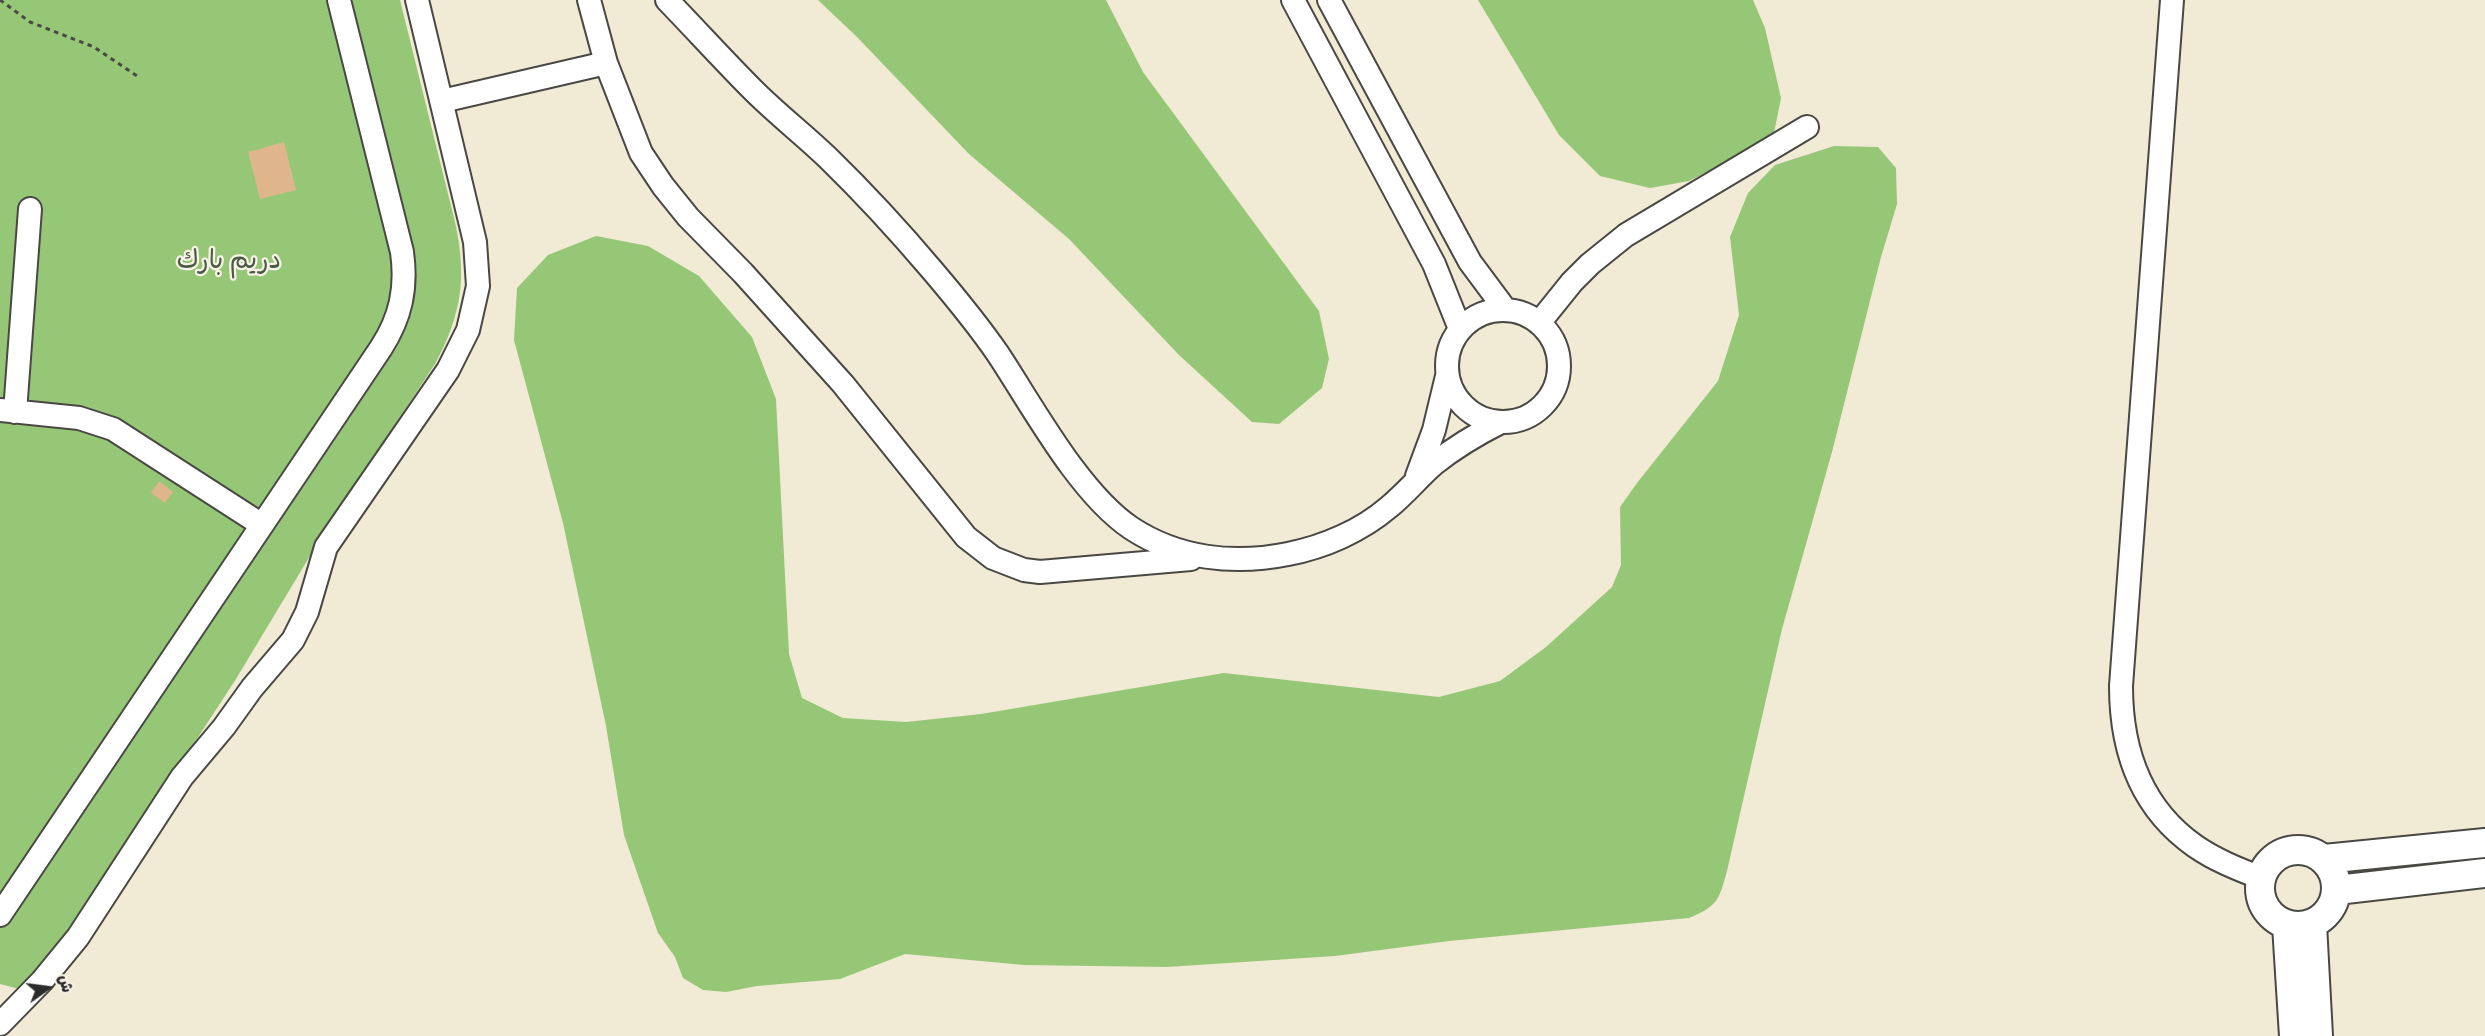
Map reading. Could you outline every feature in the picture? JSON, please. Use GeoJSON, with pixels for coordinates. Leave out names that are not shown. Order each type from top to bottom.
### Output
{"type":"FeatureCollection","features":[{"type":"Feature","properties":{"kind":"main road"},"geometry":{"type":"LineString","coordinates":[[2324,859],[2485,843]]}},
{"type":"Feature","properties":{"kind":"main road"},"geometry":{"type":"LineString","coordinates":[[2306,850],[2324,859],[2334,873],[2337,890],[2332,907],[2327,914],[2300,925],[2278,921],[2265,907],[2261,898],[2261,878],[2270,861],[2287,851],[2306,850]]}},
{"type":"Feature","properties":{"kind":"main road"},"geometry":{"type":"LineString","coordinates":[[2337,890],[2485,873]]}},
{"type":"Feature","properties":{"kind":"main road"},"geometry":{"type":"LineString","coordinates":[[2294,1036],[2300,925]]}},
{"type":"Feature","properties":{"kind":"main road"},"geometry":{"type":"LineString","coordinates":[[2300,925],[2318,1036]]}},
{"type":"Feature","properties":{"kind":"street"},"geometry":{"type":"LineString","coordinates":[[0,915],[390,334],[397,318],[403,294],[402,252],[339,0]]}},
{"type":"Feature","properties":{"kind":"street"},"geometry":{"type":"LineString","coordinates":[[0,1024],[42,981],[78,937],[182,777],[293,640],[307,612],[326,548],[459,350],[474,308],[478,264],[471,220],[417,0]]}},
{"type":"Feature","properties":{"kind":"street"},"geometry":{"type":"LineString","coordinates":[[589,0],[606,63],[640,153],[663,186],[688,217],[743,273],[829,368],[966,537],[979,549],[1008,565],[1040,572],[1206,558]]}},
{"type":"Feature","properties":{"kind":"street"},"geometry":{"type":"LineString","coordinates":[[667,0],[754,91],[864,194],[932,270],[995,350],[1062,452],[1100,501],[1131,528],[1149,539],[1206,558],[1226,560],[1265,558],[1308,549],[1329,542],[1370,521],[1389,507],[1454,448],[1501,422]]}},
{"type":"Feature","properties":{"kind":"street"},"geometry":{"type":"LineString","coordinates":[[1293,0],[1434,264],[1460,329]]}},
{"type":"Feature","properties":{"kind":"street"},"geometry":{"type":"LineString","coordinates":[[1329,0],[1480,279],[1505,309]]}},
{"type":"Feature","properties":{"kind":"street"},"geometry":{"type":"LineString","coordinates":[[2172,0],[2123,663],[2121,717],[2126,747],[2137,776],[2152,802],[2172,826],[2195,846],[2225,863],[2261,878]]}},
{"type":"Feature","properties":{"kind":"street"},"geometry":{"type":"LineString","coordinates":[[1317,45],[1346,30]]}},
{"type":"Feature","properties":{"kind":"street"},"geometry":{"type":"LineString","coordinates":[[442,101],[606,63]]}},
{"type":"Feature","properties":{"kind":"street"},"geometry":{"type":"LineString","coordinates":[[1539,323],[1572,282],[1617,242],[1807,127]]}},
{"type":"Feature","properties":{"kind":"street"},"geometry":{"type":"LineString","coordinates":[[30,209],[8,411],[79,418],[113,429],[261,525]]}},
{"type":"Feature","properties":{"kind":"street"},"geometry":{"type":"LineString","coordinates":[[1414,483],[1434,430],[1447,376],[1449,351],[1460,329],[1480,314],[1505,309],[1529,316],[1539,323],[1554,343],[1558,355],[1558,374],[1552,392],[1545,402],[1531,414],[1513,421],[1501,422],[1477,415],[1466,408],[1455,393],[1447,376]]}},
{"type":"Feature","properties":{"kind":"path"},"geometry":{"type":"LineString","coordinates":[[0,0],[30,22],[94,46],[140,78]]}},
{"type":"Feature","properties":{"kind":"green space","name":"دريم بارك"},"geometry":{"type":"Polygon","coordinates":[[[0,0],[400,0],[455,222],[461,260],[460,295],[456,312],[435,364],[331,521],[236,679],[88,906],[23,990],[0,984],[0,0]]]}},
{"type":"Feature","properties":{"kind":"green space"},"geometry":{"type":"Polygon","coordinates":[[[818,0],[1106,0],[1143,72],[1319,311],[1329,359],[1322,388],[1279,424],[1252,422],[1179,355],[1069,239],[969,154],[857,37],[818,0]]]}},
{"type":"Feature","properties":{"kind":"green space"},"geometry":{"type":"Polygon","coordinates":[[[1478,0],[1753,0],[1765,28],[1781,98],[1773,138],[1689,181],[1650,188],[1600,176],[1559,135],[1478,0]]]}},
{"type":"Feature","properties":{"kind":"green space"},"geometry":{"type":"Polygon","coordinates":[[[1834,146],[1878,147],[1896,168],[1897,204],[1881,257],[1832,452],[1782,629],[1727,871],[1722,889],[1712,906],[1689,918],[1449,941],[1335,956],[1167,967],[1024,965],[905,954],[840,979],[757,986],[726,992],[703,990],[683,978],[675,957],[658,933],[624,835],[606,726],[563,523],[514,340],[517,288],[548,255],[596,236],[648,246],[699,276],[752,337],[776,399],[789,654],[802,698],[843,718],[906,722],[981,714],[1224,673],[1439,697],[1500,681],[1546,647],[1612,587],[1621,565],[1620,507],[1718,381],[1739,315],[1730,237],[1748,193],[1775,165],[1834,146]]]}},
{"type":"Feature","properties":{"kind":"building"},"geometry":{"type":"Polygon","coordinates":[[[284,142],[296,190],[260,199],[248,152],[284,142]]]}},
{"type":"Feature","properties":{"kind":"building"},"geometry":{"type":"Polygon","coordinates":[[[159,481],[173,492],[165,503],[151,493],[159,481]]]}}]}
